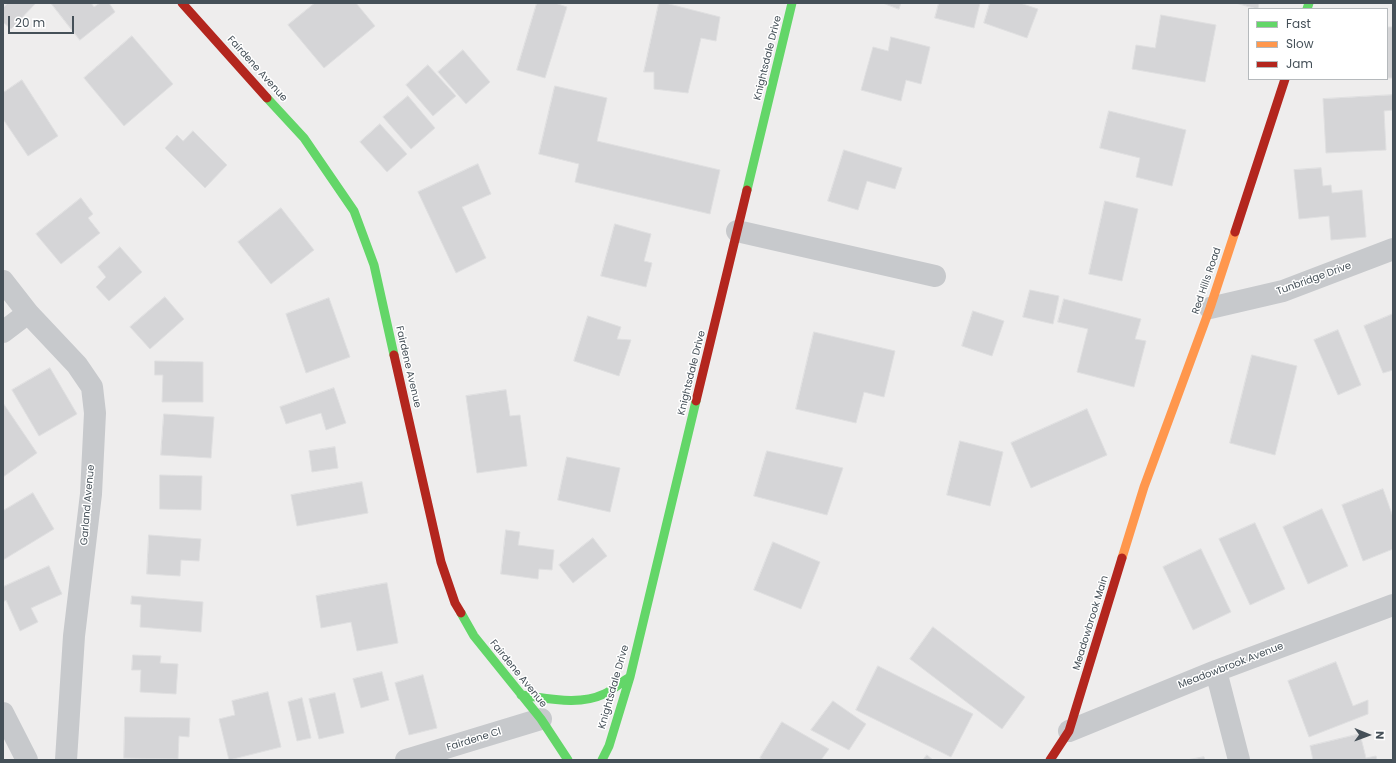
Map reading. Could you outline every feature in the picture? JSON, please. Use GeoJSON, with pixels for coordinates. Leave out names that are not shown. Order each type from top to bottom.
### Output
{"type":"FeatureCollection","features":[{"type":"Feature","properties":{"kind":"street","name":"Fairdene Avenue"},"geometry":{"type":"LineString","coordinates":[[182,3],[304,138],[354,210],[374,265],[441,562],[456,603],[474,636],[541,719],[568,760]]}},
{"type":"Feature","properties":{"kind":"street","name":"Knightsdale Drive"},"geometry":{"type":"LineString","coordinates":[[602,760],[608,746],[630,676],[792,3]]}},
{"type":"Feature","properties":{"kind":"street","name":"Red Hills Road"},"geometry":{"type":"LineString","coordinates":[[1144,487],[1210,308],[1285,80]]}},
{"type":"Feature","properties":{"kind":"street"},"geometry":{"type":"LineString","coordinates":[[737,231],[935,276]]}},
{"type":"Feature","properties":{"kind":"street","name":"Tunbridge Drive"},"geometry":{"type":"LineString","coordinates":[[1210,308],[1284,291],[1393,249]]}},
{"type":"Feature","properties":{"kind":"street","name":"Garland Avenue"},"geometry":{"type":"LineString","coordinates":[[3,282],[28,313],[78,365],[92,387],[95,413],[91,494],[74,636],[66,760]]}},
{"type":"Feature","properties":{"kind":"street"},"geometry":{"type":"LineString","coordinates":[[3,332],[28,313]]}},
{"type":"Feature","properties":{"kind":"street","name":"Meadowbrook Main"},"geometry":{"type":"LineString","coordinates":[[1050,760],[1069,731],[1144,487]]}},
{"type":"Feature","properties":{"kind":"street","name":"Meadowbrook Avenue"},"geometry":{"type":"LineString","coordinates":[[1069,731],[1216,671],[1393,605]]}},
{"type":"Feature","properties":{"kind":"street"},"geometry":{"type":"LineString","coordinates":[[1216,671],[1239,760]]}},
{"type":"Feature","properties":{"kind":"street"},"geometry":{"type":"LineString","coordinates":[[521,695],[561,699],[586,698],[604,694],[630,676]]}},
{"type":"Feature","properties":{"kind":"street"},"geometry":{"type":"LineString","coordinates":[[3,713],[27,760]]}},
{"type":"Feature","properties":{"kind":"street","name":"Fairdene Cl"},"geometry":{"type":"LineString","coordinates":[[406,760],[541,719]]}},
{"type":"Feature","properties":{"kind":"building"},"geometry":{"type":"Polygon","coordinates":[[[8,3],[36,3],[11,29],[3,22],[3,8],[8,3]]]}},
{"type":"Feature","properties":{"kind":"building"},"geometry":{"type":"Polygon","coordinates":[[[51,3],[91,3],[94,7],[100,3],[109,3],[115,12],[80,40],[51,3]]]}},
{"type":"Feature","properties":{"kind":"building"},"geometry":{"type":"Polygon","coordinates":[[[315,3],[356,3],[375,26],[324,68],[288,25],[315,3]]]}},
{"type":"Feature","properties":{"kind":"building"},"geometry":{"type":"Polygon","coordinates":[[[537,3],[555,3],[567,7],[545,78],[517,70],[537,3]]]}},
{"type":"Feature","properties":{"kind":"building"},"geometry":{"type":"Polygon","coordinates":[[[659,3],[665,3],[720,17],[716,41],[701,38],[688,93],[654,89],[654,72],[644,72],[659,3]]]}},
{"type":"Feature","properties":{"kind":"building"},"geometry":{"type":"Polygon","coordinates":[[[883,3],[901,3],[899,9],[883,3]]]}},
{"type":"Feature","properties":{"kind":"building"},"geometry":{"type":"Polygon","coordinates":[[[939,3],[980,3],[974,28],[935,18],[939,3]]]}},
{"type":"Feature","properties":{"kind":"building"},"geometry":{"type":"Polygon","coordinates":[[[990,3],[1020,3],[1038,9],[1027,38],[984,23],[990,3]]]}},
{"type":"Feature","properties":{"kind":"building"},"geometry":{"type":"Polygon","coordinates":[[[1236,3],[1259,3],[1258,8],[1236,3]]]}},
{"type":"Feature","properties":{"kind":"building"},"geometry":{"type":"Polygon","coordinates":[[[1161,15],[1216,25],[1205,82],[1132,69],[1136,45],[1155,48],[1161,15]]]}},
{"type":"Feature","properties":{"kind":"building"},"geometry":{"type":"Polygon","coordinates":[[[1388,27],[1393,27],[1393,78],[1388,78],[1388,27]]]}},
{"type":"Feature","properties":{"kind":"building"},"geometry":{"type":"Polygon","coordinates":[[[132,36],[173,84],[124,126],[84,78],[132,36]]]}},
{"type":"Feature","properties":{"kind":"building"},"geometry":{"type":"Polygon","coordinates":[[[891,37],[930,47],[921,84],[906,80],[901,101],[861,90],[873,47],[888,51],[891,37]]]}},
{"type":"Feature","properties":{"kind":"building"},"geometry":{"type":"Polygon","coordinates":[[[463,50],[490,82],[466,104],[438,72],[463,50]]]}},
{"type":"Feature","properties":{"kind":"building"},"geometry":{"type":"Polygon","coordinates":[[[428,65],[456,96],[433,116],[406,85],[428,65]]]}},
{"type":"Feature","properties":{"kind":"building"},"geometry":{"type":"Polygon","coordinates":[[[22,80],[58,136],[28,156],[3,119],[3,93],[22,80]]]}},
{"type":"Feature","properties":{"kind":"building"},"geometry":{"type":"Polygon","coordinates":[[[555,86],[607,98],[597,141],[720,170],[710,214],[575,182],[579,164],[539,154],[555,86]]]}},
{"type":"Feature","properties":{"kind":"building"},"geometry":{"type":"Polygon","coordinates":[[[1393,95],[1393,110],[1384,111],[1386,150],[1326,153],[1323,99],[1393,95]]]}},
{"type":"Feature","properties":{"kind":"building"},"geometry":{"type":"Polygon","coordinates":[[[408,96],[435,128],[411,149],[383,117],[408,96]]]}},
{"type":"Feature","properties":{"kind":"building"},"geometry":{"type":"Polygon","coordinates":[[[1109,111],[1186,130],[1172,186],[1136,177],[1140,158],[1100,148],[1109,111]]]}},
{"type":"Feature","properties":{"kind":"building"},"geometry":{"type":"Polygon","coordinates":[[[380,124],[407,154],[387,172],[360,142],[380,124]]]}},
{"type":"Feature","properties":{"kind":"building"},"geometry":{"type":"Polygon","coordinates":[[[193,131],[227,165],[205,188],[165,148],[177,135],[183,141],[193,131]]]}},
{"type":"Feature","properties":{"kind":"building"},"geometry":{"type":"Polygon","coordinates":[[[844,150],[902,168],[895,189],[867,181],[858,210],[828,201],[844,150]]]}},
{"type":"Feature","properties":{"kind":"building"},"geometry":{"type":"Polygon","coordinates":[[[478,164],[491,194],[462,207],[486,258],[456,273],[418,192],[478,164]]]}},
{"type":"Feature","properties":{"kind":"building"},"geometry":{"type":"Polygon","coordinates":[[[1321,168],[1323,186],[1331,185],[1332,193],[1362,190],[1366,237],[1331,240],[1329,216],[1299,219],[1294,170],[1321,168]]]}},
{"type":"Feature","properties":{"kind":"building"},"geometry":{"type":"Polygon","coordinates":[[[81,198],[93,214],[88,218],[100,233],[61,264],[36,234],[81,198]]]}},
{"type":"Feature","properties":{"kind":"building"},"geometry":{"type":"Polygon","coordinates":[[[1105,201],[1138,209],[1122,281],[1089,274],[1105,201]]]}},
{"type":"Feature","properties":{"kind":"building"},"geometry":{"type":"Polygon","coordinates":[[[281,208],[314,250],[271,284],[238,242],[281,208]]]}},
{"type":"Feature","properties":{"kind":"building"},"geometry":{"type":"Polygon","coordinates":[[[615,224],[651,234],[644,261],[652,263],[646,287],[601,276],[615,224]]]}},
{"type":"Feature","properties":{"kind":"building"},"geometry":{"type":"Polygon","coordinates":[[[120,247],[142,272],[109,301],[96,287],[106,277],[98,267],[120,247]]]}},
{"type":"Feature","properties":{"kind":"building"},"geometry":{"type":"Polygon","coordinates":[[[1030,290],[1059,296],[1053,324],[1023,317],[1030,290]]]}},
{"type":"Feature","properties":{"kind":"building"},"geometry":{"type":"Polygon","coordinates":[[[165,297],[184,319],[150,349],[130,327],[165,297]]]}},
{"type":"Feature","properties":{"kind":"building"},"geometry":{"type":"Polygon","coordinates":[[[329,298],[350,357],[306,373],[286,314],[329,298]]]}},
{"type":"Feature","properties":{"kind":"building"},"geometry":{"type":"Polygon","coordinates":[[[1064,299],[1141,319],[1135,339],[1146,341],[1134,387],[1077,372],[1088,329],[1058,322],[1064,299]]]}},
{"type":"Feature","properties":{"kind":"building"},"geometry":{"type":"Polygon","coordinates":[[[973,311],[1004,321],[992,356],[962,346],[973,311]]]}},
{"type":"Feature","properties":{"kind":"building"},"geometry":{"type":"Polygon","coordinates":[[[1393,314],[1393,370],[1383,373],[1364,326],[1393,314]]]}},
{"type":"Feature","properties":{"kind":"building"},"geometry":{"type":"Polygon","coordinates":[[[588,316],[621,327],[617,339],[631,340],[619,376],[574,361],[588,316]]]}},
{"type":"Feature","properties":{"kind":"building"},"geometry":{"type":"Polygon","coordinates":[[[1338,330],[1361,385],[1338,395],[1314,340],[1338,330]]]}},
{"type":"Feature","properties":{"kind":"building"},"geometry":{"type":"Polygon","coordinates":[[[814,332],[895,351],[884,397],[864,392],[856,423],[796,409],[814,332]]]}},
{"type":"Feature","properties":{"kind":"building"},"geometry":{"type":"Polygon","coordinates":[[[1252,355],[1297,366],[1275,455],[1230,443],[1252,355]]]}},
{"type":"Feature","properties":{"kind":"building"},"geometry":{"type":"Polygon","coordinates":[[[155,361],[203,362],[203,402],[162,402],[163,375],[155,375],[155,361]]]}},
{"type":"Feature","properties":{"kind":"building"},"geometry":{"type":"Polygon","coordinates":[[[50,368],[77,414],[39,436],[12,390],[50,368]]]}},
{"type":"Feature","properties":{"kind":"building"},"geometry":{"type":"Polygon","coordinates":[[[334,388],[346,423],[326,430],[321,413],[286,424],[280,407],[334,388]]]}},
{"type":"Feature","properties":{"kind":"building"},"geometry":{"type":"Polygon","coordinates":[[[506,390],[510,416],[520,415],[527,466],[477,473],[466,396],[506,390]]]}},
{"type":"Feature","properties":{"kind":"building"},"geometry":{"type":"Polygon","coordinates":[[[3,403],[37,453],[3,477],[3,403]]]}},
{"type":"Feature","properties":{"kind":"building"},"geometry":{"type":"Polygon","coordinates":[[[1087,409],[1107,455],[1031,488],[1011,443],[1087,409]]]}},
{"type":"Feature","properties":{"kind":"building"},"geometry":{"type":"Polygon","coordinates":[[[164,414],[214,417],[211,458],[161,455],[164,414]]]}},
{"type":"Feature","properties":{"kind":"building"},"geometry":{"type":"Polygon","coordinates":[[[960,441],[1003,452],[990,506],[947,495],[960,441]]]}},
{"type":"Feature","properties":{"kind":"building"},"geometry":{"type":"Polygon","coordinates":[[[335,447],[338,468],[312,472],[309,451],[335,447]]]}},
{"type":"Feature","properties":{"kind":"building"},"geometry":{"type":"Polygon","coordinates":[[[767,451],[843,468],[827,515],[754,496],[767,451]]]}},
{"type":"Feature","properties":{"kind":"building"},"geometry":{"type":"Polygon","coordinates":[[[567,457],[620,468],[610,512],[558,500],[567,457]]]}},
{"type":"Feature","properties":{"kind":"building"},"geometry":{"type":"Polygon","coordinates":[[[160,475],[202,476],[201,510],[160,509],[160,475]]]}},
{"type":"Feature","properties":{"kind":"building"},"geometry":{"type":"Polygon","coordinates":[[[362,482],[368,513],[297,526],[291,495],[362,482]]]}},
{"type":"Feature","properties":{"kind":"building"},"geometry":{"type":"Polygon","coordinates":[[[1383,489],[1393,517],[1393,549],[1363,561],[1342,505],[1383,489]]]}},
{"type":"Feature","properties":{"kind":"building"},"geometry":{"type":"Polygon","coordinates":[[[33,493],[54,529],[3,560],[3,511],[33,493]]]}},
{"type":"Feature","properties":{"kind":"building"},"geometry":{"type":"Polygon","coordinates":[[[1322,509],[1348,566],[1308,584],[1283,527],[1322,509]]]}},
{"type":"Feature","properties":{"kind":"building"},"geometry":{"type":"Polygon","coordinates":[[[1255,523],[1285,589],[1250,605],[1219,539],[1255,523]]]}},
{"type":"Feature","properties":{"kind":"building"},"geometry":{"type":"Polygon","coordinates":[[[506,530],[520,532],[518,545],[554,550],[552,570],[539,569],[538,579],[501,574],[506,530]]]}},
{"type":"Feature","properties":{"kind":"building"},"geometry":{"type":"Polygon","coordinates":[[[149,535],[201,539],[199,561],[181,560],[180,576],[147,574],[149,535]]]}},
{"type":"Feature","properties":{"kind":"building"},"geometry":{"type":"Polygon","coordinates":[[[593,538],[607,556],[573,583],[559,565],[593,538]]]}},
{"type":"Feature","properties":{"kind":"building"},"geometry":{"type":"Polygon","coordinates":[[[773,542],[820,562],[801,609],[754,590],[773,542]]]}},
{"type":"Feature","properties":{"kind":"building"},"geometry":{"type":"Polygon","coordinates":[[[1201,549],[1231,612],[1193,630],[1163,567],[1201,549]]]}},
{"type":"Feature","properties":{"kind":"building"},"geometry":{"type":"Polygon","coordinates":[[[49,566],[62,594],[31,608],[38,622],[20,631],[6,600],[3,602],[3,587],[49,566]]]}},
{"type":"Feature","properties":{"kind":"building"},"geometry":{"type":"Polygon","coordinates":[[[387,583],[398,643],[357,651],[351,622],[321,628],[316,596],[387,583]]]}},
{"type":"Feature","properties":{"kind":"building"},"geometry":{"type":"Polygon","coordinates":[[[132,596],[203,602],[201,632],[140,627],[141,605],[131,604],[132,596]]]}},
{"type":"Feature","properties":{"kind":"building"},"geometry":{"type":"Polygon","coordinates":[[[933,627],[1025,697],[1002,729],[910,659],[933,627]]]}},
{"type":"Feature","properties":{"kind":"building"},"geometry":{"type":"Polygon","coordinates":[[[133,655],[161,656],[160,663],[178,664],[176,694],[140,692],[141,670],[132,670],[133,655]]]}},
{"type":"Feature","properties":{"kind":"building"},"geometry":{"type":"Polygon","coordinates":[[[1336,662],[1353,706],[1368,700],[1368,714],[1309,737],[1288,681],[1336,662]]]}},
{"type":"Feature","properties":{"kind":"building"},"geometry":{"type":"Polygon","coordinates":[[[878,666],[973,714],[951,757],[856,710],[878,666]]]}},
{"type":"Feature","properties":{"kind":"building"},"geometry":{"type":"Polygon","coordinates":[[[382,672],[389,700],[361,708],[353,679],[382,672]]]}},
{"type":"Feature","properties":{"kind":"building"},"geometry":{"type":"Polygon","coordinates":[[[423,675],[437,728],[409,735],[395,683],[423,675]]]}},
{"type":"Feature","properties":{"kind":"building"},"geometry":{"type":"Polygon","coordinates":[[[268,692],[281,747],[229,760],[219,719],[235,715],[232,701],[268,692]]]}},
{"type":"Feature","properties":{"kind":"building"},"geometry":{"type":"Polygon","coordinates":[[[335,693],[344,733],[319,739],[309,699],[335,693]]]}},
{"type":"Feature","properties":{"kind":"building"},"geometry":{"type":"Polygon","coordinates":[[[302,698],[311,738],[297,741],[288,702],[302,698]]]}},
{"type":"Feature","properties":{"kind":"building"},"geometry":{"type":"Polygon","coordinates":[[[833,701],[866,724],[849,750],[811,730],[833,701]]]}},
{"type":"Feature","properties":{"kind":"building"},"geometry":{"type":"Polygon","coordinates":[[[125,717],[190,718],[189,737],[179,736],[178,759],[124,758],[125,717]]]}},
{"type":"Feature","properties":{"kind":"building"},"geometry":{"type":"Polygon","coordinates":[[[782,722],[829,749],[821,760],[763,760],[760,758],[782,722]]]}},
{"type":"Feature","properties":{"kind":"building"},"geometry":{"type":"Polygon","coordinates":[[[1360,734],[1366,758],[1376,756],[1377,760],[1313,760],[1310,746],[1360,734]]]}},
{"type":"Feature","properties":{"kind":"building"},"geometry":{"type":"Polygon","coordinates":[[[927,755],[933,760],[923,760],[927,755]]]}},
{"type":"Feature","properties":{"kind":"building"},"geometry":{"type":"Polygon","coordinates":[[[1204,757],[1205,760],[1187,760],[1204,757]]]}},
{"type":"Feature","properties":{"kind":"traffic: fast"},"geometry":{"type":"LineString","coordinates":[[747,190],[792,3]]}},
{"type":"Feature","properties":{"kind":"traffic: fast"},"geometry":{"type":"LineString","coordinates":[[1307,8],[1309,3]]}},
{"type":"Feature","properties":{"kind":"traffic: fast"},"geometry":{"type":"LineString","coordinates":[[267,98],[304,138],[354,211],[374,265],[394,355]]}},
{"type":"Feature","properties":{"kind":"traffic: fast"},"geometry":{"type":"LineString","coordinates":[[602,760],[609,746],[630,677],[696,401]]}},
{"type":"Feature","properties":{"kind":"traffic: fast"},"geometry":{"type":"LineString","coordinates":[[461,613],[474,636],[541,719],[568,760]]}},
{"type":"Feature","properties":{"kind":"traffic: fast"},"geometry":{"type":"LineString","coordinates":[[521,695],[563,700],[584,700],[604,694],[630,677]]}},
{"type":"Feature","properties":{"kind":"traffic: slow"},"geometry":{"type":"LineString","coordinates":[[1122,558],[1144,487],[1210,308],[1235,232]]}},
{"type":"Feature","properties":{"kind":"traffic: jam"},"geometry":{"type":"LineString","coordinates":[[182,3],[267,98]]}},
{"type":"Feature","properties":{"kind":"traffic: jam"},"geometry":{"type":"LineString","coordinates":[[1235,232],[1285,80]]}},
{"type":"Feature","properties":{"kind":"traffic: jam"},"geometry":{"type":"LineString","coordinates":[[696,401],[747,190]]}},
{"type":"Feature","properties":{"kind":"traffic: jam"},"geometry":{"type":"LineString","coordinates":[[394,355],[441,562],[455,603],[461,613]]}},
{"type":"Feature","properties":{"kind":"traffic: jam"},"geometry":{"type":"LineString","coordinates":[[1050,760],[1069,731],[1122,558]]}}]}
